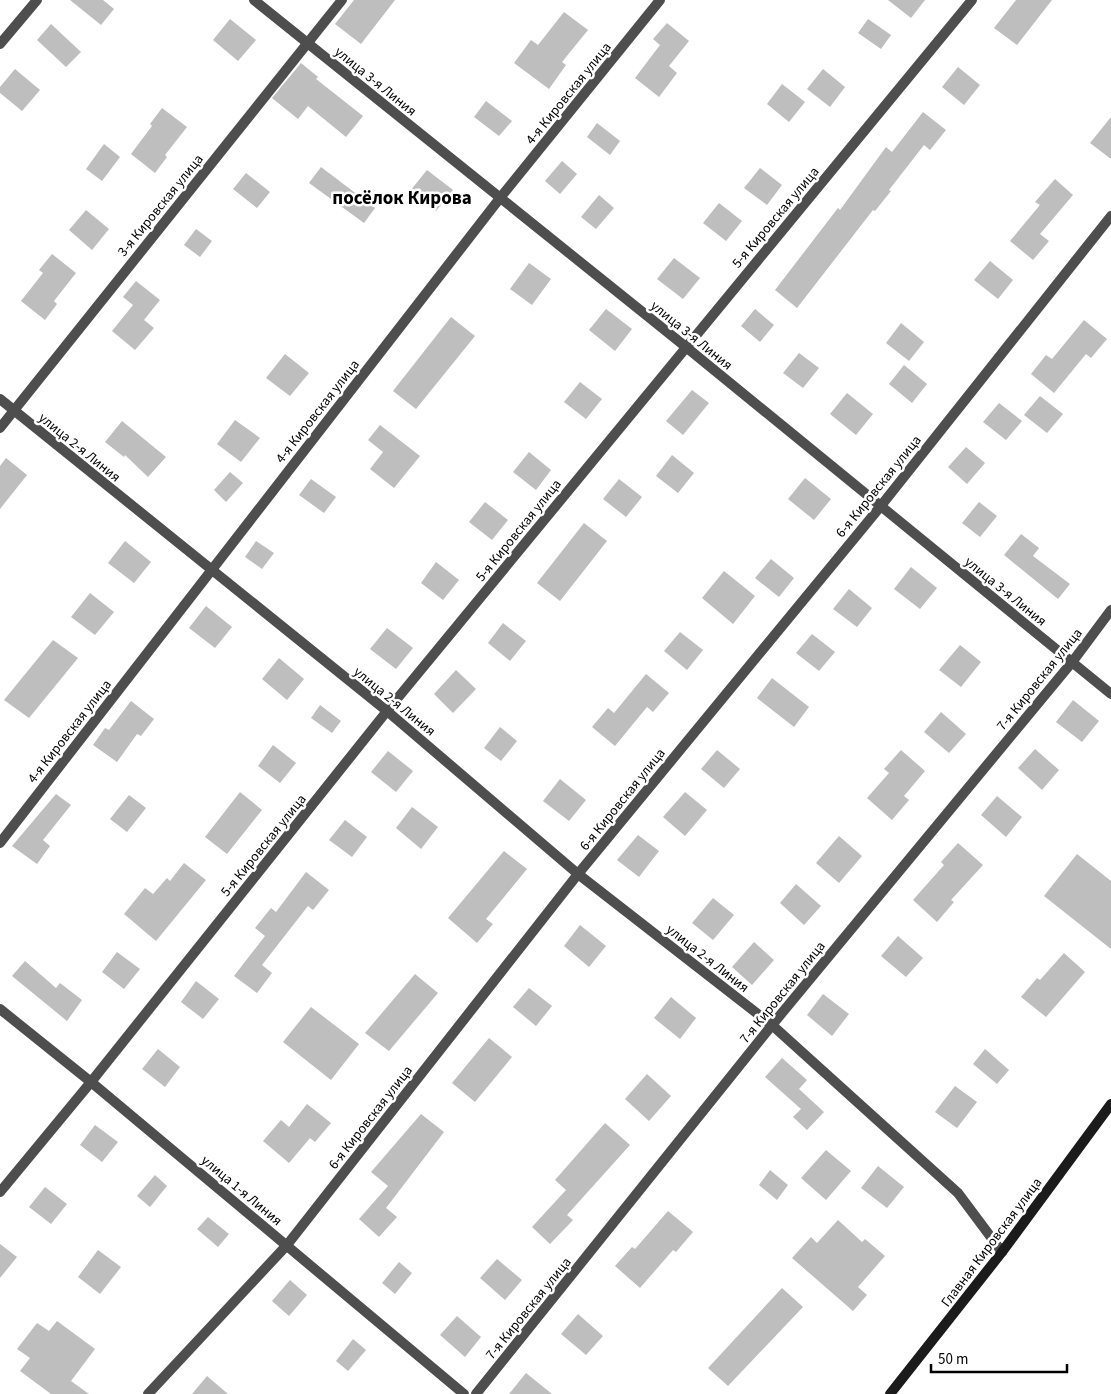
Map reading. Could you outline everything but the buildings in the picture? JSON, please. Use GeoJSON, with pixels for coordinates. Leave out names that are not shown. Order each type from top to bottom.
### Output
{"type":"FeatureCollection","features":[{"type":"Feature","properties":{"kind":"main road","name":"Главная Кировская улица"},"geometry":{"type":"LineString","coordinates":[[890,1394],[1002,1252],[1111,1104]]}},
{"type":"Feature","properties":{"kind":"street"},"geometry":{"type":"LineString","coordinates":[[0,44],[37,0]]}},
{"type":"Feature","properties":{"kind":"street","name":"улица 3-я Линия"},"geometry":{"type":"LineString","coordinates":[[254,0],[686,347],[1111,694]]}},
{"type":"Feature","properties":{"kind":"street","name":"3-я Кировская улица"},"geometry":{"type":"LineString","coordinates":[[0,428],[342,0]]}},
{"type":"Feature","properties":{"kind":"street","name":"4-я Кировская улица"},"geometry":{"type":"LineString","coordinates":[[0,842],[500,198],[660,0]]}},
{"type":"Feature","properties":{"kind":"street","name":"5-я Кировская улица"},"geometry":{"type":"LineString","coordinates":[[0,1192],[91,1082],[387,711],[972,0]]}},
{"type":"Feature","properties":{"kind":"street","name":"6-я Кировская улица"},"geometry":{"type":"LineString","coordinates":[[148,1394],[287,1245],[578,874],[880,507],[1111,216]]}},
{"type":"Feature","properties":{"kind":"street","name":"улица 2-я Линия"},"geometry":{"type":"LineString","coordinates":[[0,399],[387,711],[578,874],[772,1025],[958,1193],[1002,1252]]}},
{"type":"Feature","properties":{"kind":"street","name":"7-я Кировская улица"},"geometry":{"type":"LineString","coordinates":[[476,1394],[772,1025],[1073,662],[1111,610]]}},
{"type":"Feature","properties":{"kind":"street","name":"улица 1-я Линия"},"geometry":{"type":"LineString","coordinates":[[0,1009],[91,1082],[464,1394]]}},
{"type":"Feature","properties":{"kind":"district","name":"посёлок Кирова"},"geometry":{"type":"Point","coordinates":[402,197]}}]}
